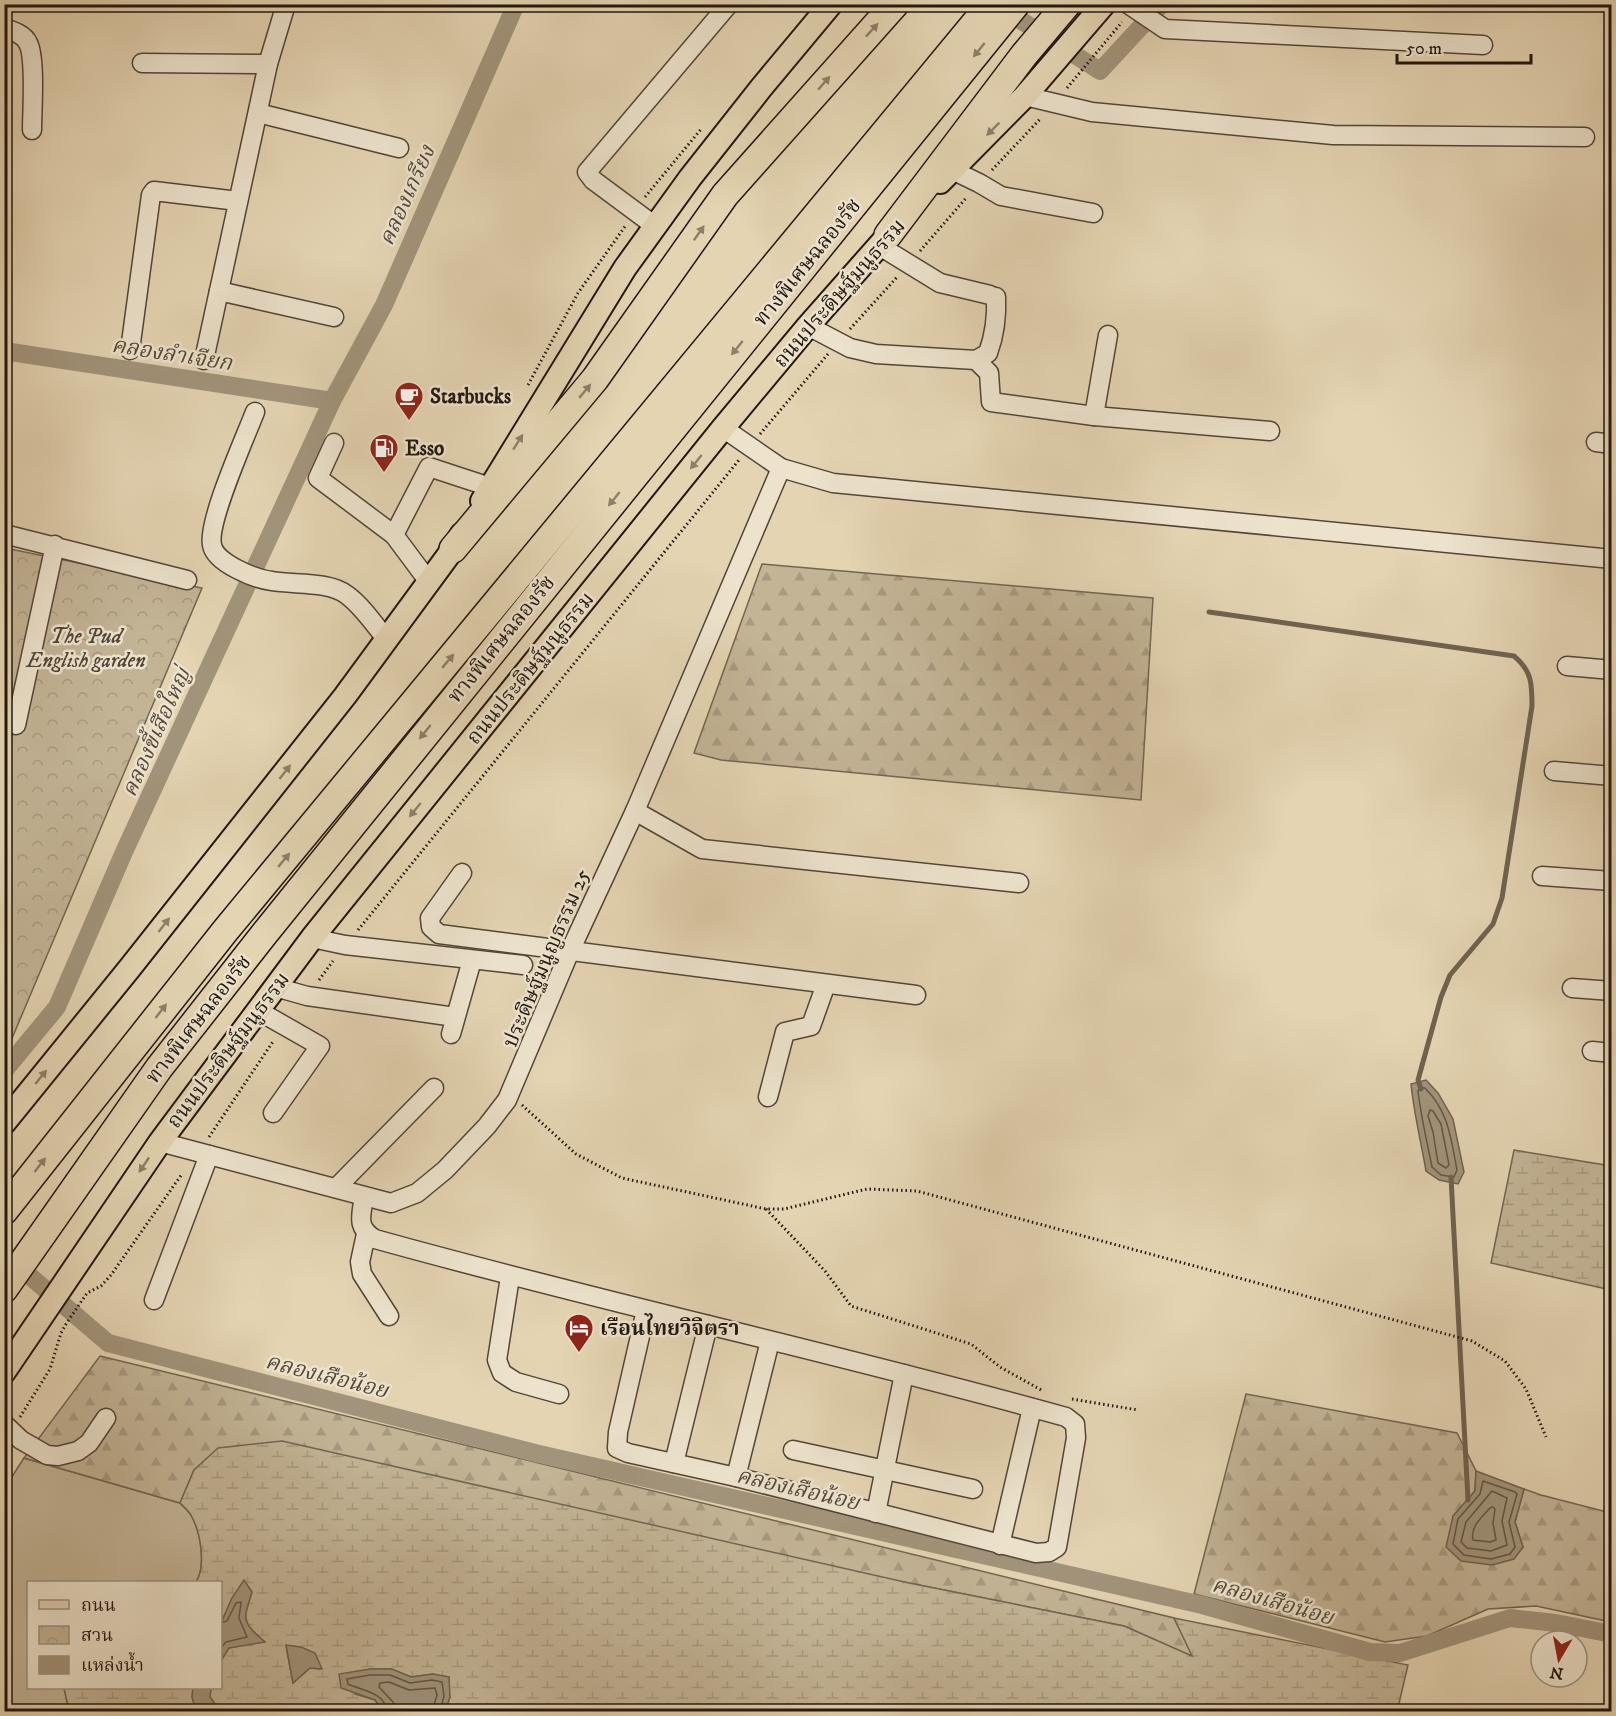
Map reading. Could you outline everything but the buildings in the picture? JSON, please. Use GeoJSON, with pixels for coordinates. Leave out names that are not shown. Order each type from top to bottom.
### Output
{"type":"FeatureCollection","features":[{"type":"Feature","properties":{"kind":"highway"},"geometry":{"type":"LineString","coordinates":[[453,549],[595,379],[725,195],[895,4]]}},
{"type":"Feature","properties":{"kind":"highway","name":"ทางพิเศษฉลองรัช"},"geometry":{"type":"LineString","coordinates":[[4,1211],[232,922],[991,4]]}},
{"type":"Feature","properties":{"kind":"highway","name":"ทางพิเศษฉลองรัช"},"geometry":{"type":"LineString","coordinates":[[4,1289],[159,1068],[265,933],[378,790],[1016,4]]}},
{"type":"Feature","properties":{"kind":"highway"},"geometry":{"type":"LineString","coordinates":[[883,240],[1024,55],[1060,13]]}},
{"type":"Feature","properties":{"kind":"main road"},"geometry":{"type":"LineString","coordinates":[[7,1115],[308,743],[429,582],[453,549],[625,268],[754,97],[831,4]]}},
{"type":"Feature","properties":{"kind":"main road","name":"ถนนประดิษฐ์มนูธรรม"},"geometry":{"type":"LineString","coordinates":[[4,1372],[160,1142],[312,938],[723,428],[808,326],[883,240],[1025,96],[1104,4]]}},
{"type":"Feature","properties":{"kind":"street"},"geometry":{"type":"LineString","coordinates":[[204,360],[268,64],[286,4]]}},
{"type":"Feature","properties":{"kind":"street"},"geometry":{"type":"LineString","coordinates":[[655,226],[593,180],[587,172],[729,4]]}},
{"type":"Feature","properties":{"kind":"street"},"geometry":{"type":"LineString","coordinates":[[1134,8],[1165,29],[1483,45]]}},
{"type":"Feature","properties":{"kind":"street"},"geometry":{"type":"LineString","coordinates":[[4,28],[20,33],[29,43],[32,63],[32,130]]}},
{"type":"Feature","properties":{"kind":"street"},"geometry":{"type":"LineString","coordinates":[[142,63],[268,64]]}},
{"type":"Feature","properties":{"kind":"street"},"geometry":{"type":"LineString","coordinates":[[1025,96],[1058,98],[1092,112],[1333,135],[1585,137]]}},
{"type":"Feature","properties":{"kind":"street"},"geometry":{"type":"LineString","coordinates":[[258,113],[399,148]]}},
{"type":"Feature","properties":{"kind":"street"},"geometry":{"type":"LineString","coordinates":[[952,170],[1001,196],[1093,213]]}},
{"type":"Feature","properties":{"kind":"street"},"geometry":{"type":"LineString","coordinates":[[130,350],[151,195],[154,191],[238,201]]}},
{"type":"Feature","properties":{"kind":"street"},"geometry":{"type":"LineString","coordinates":[[808,326],[850,348],[876,354],[976,360],[988,353],[996,324],[993,296],[940,283],[909,263],[883,240]]}},
{"type":"Feature","properties":{"kind":"street"},"geometry":{"type":"LineString","coordinates":[[219,291],[334,317]]}},
{"type":"Feature","properties":{"kind":"street"},"geometry":{"type":"LineString","coordinates":[[1094,416],[1108,335]]}},
{"type":"Feature","properties":{"kind":"street"},"geometry":{"type":"LineString","coordinates":[[976,360],[989,373],[992,402],[1094,416],[1270,431]]}},
{"type":"Feature","properties":{"kind":"street"},"geometry":{"type":"LineString","coordinates":[[255,412],[214,519],[211,544],[216,555],[225,563],[271,581],[304,583],[347,594],[386,639]]}},
{"type":"Feature","properties":{"kind":"street"},"geometry":{"type":"LineString","coordinates":[[723,428],[781,468],[833,483],[1611,559]]}},
{"type":"Feature","properties":{"kind":"street"},"geometry":{"type":"LineString","coordinates":[[334,443],[318,478],[393,535],[429,582]]}},
{"type":"Feature","properties":{"kind":"street"},"geometry":{"type":"LineString","coordinates":[[393,535],[429,467],[490,487]]}},
{"type":"Feature","properties":{"kind":"street","name":"ประดิษฐ์มนูญธรรม 25"},"geometry":{"type":"LineString","coordinates":[[160,1142],[391,1203],[417,1193],[445,1170],[487,1126],[510,1094],[570,951],[635,811],[781,468]]}},
{"type":"Feature","properties":{"kind":"street"},"geometry":{"type":"LineString","coordinates":[[4,534],[187,580]]}},
{"type":"Feature","properties":{"kind":"street"},"geometry":{"type":"LineString","coordinates":[[16,725],[55,545]]}},
{"type":"Feature","properties":{"kind":"street"},"geometry":{"type":"LineString","coordinates":[[1567,666],[1611,670]]}},
{"type":"Feature","properties":{"kind":"street"},"geometry":{"type":"LineString","coordinates":[[1554,771],[1611,776]]}},
{"type":"Feature","properties":{"kind":"street"},"geometry":{"type":"LineString","coordinates":[[635,811],[702,849],[1019,883]]}},
{"type":"Feature","properties":{"kind":"street"},"geometry":{"type":"LineString","coordinates":[[462,873],[430,918],[431,927],[439,934],[916,995]]}},
{"type":"Feature","properties":{"kind":"street"},"geometry":{"type":"LineString","coordinates":[[1542,876],[1611,881]]}},
{"type":"Feature","properties":{"kind":"street"},"geometry":{"type":"LineString","coordinates":[[312,938],[345,945],[523,965]]}},
{"type":"Feature","properties":{"kind":"street"},"geometry":{"type":"LineString","coordinates":[[275,987],[307,996],[453,1025],[472,960]]}},
{"type":"Feature","properties":{"kind":"street"},"geometry":{"type":"LineString","coordinates":[[768,1097],[785,1032],[811,1026],[825,984]]}},
{"type":"Feature","properties":{"kind":"street"},"geometry":{"type":"LineString","coordinates":[[1572,988],[1611,991]]}},
{"type":"Feature","properties":{"kind":"street"},"geometry":{"type":"LineString","coordinates":[[257,1010],[320,1046],[273,1113]]}},
{"type":"Feature","properties":{"kind":"street"},"geometry":{"type":"LineString","coordinates":[[1592,1051],[1611,1053]]}},
{"type":"Feature","properties":{"kind":"street"},"geometry":{"type":"LineString","coordinates":[[336,1188],[434,1088]]}},
{"type":"Feature","properties":{"kind":"street"},"geometry":{"type":"LineString","coordinates":[[154,1300],[204,1154]]}},
{"type":"Feature","properties":{"kind":"street"},"geometry":{"type":"LineString","coordinates":[[364,1197],[361,1222],[366,1234],[360,1262],[362,1274],[389,1316]]}},
{"type":"Feature","properties":{"kind":"street"},"geometry":{"type":"LineString","coordinates":[[366,1234],[375,1239],[510,1277],[708,1325],[904,1374],[1066,1417],[1075,1424],[1076,1438],[1057,1547],[1049,1552],[1036,1553],[1000,1545],[736,1478],[628,1454],[617,1448],[618,1432],[646,1310]]}},
{"type":"Feature","properties":{"kind":"street"},"geometry":{"type":"LineString","coordinates":[[510,1277],[497,1360],[502,1373],[516,1382],[559,1394]]}},
{"type":"Feature","properties":{"kind":"street"},"geometry":{"type":"LineString","coordinates":[[674,1463],[708,1325]]}},
{"type":"Feature","properties":{"kind":"street"},"geometry":{"type":"LineString","coordinates":[[736,1478],[770,1341]]}},
{"type":"Feature","properties":{"kind":"street"},"geometry":{"type":"LineString","coordinates":[[876,1513],[904,1374]]}},
{"type":"Feature","properties":{"kind":"street"},"geometry":{"type":"LineString","coordinates":[[1000,1545],[1032,1408]]}},
{"type":"Feature","properties":{"kind":"street"},"geometry":{"type":"LineString","coordinates":[[8,1427],[21,1440],[47,1455],[58,1456],[78,1451],[89,1443],[106,1418]]}},
{"type":"Feature","properties":{"kind":"street"},"geometry":{"type":"LineString","coordinates":[[793,1450],[973,1489]]}},
{"type":"Feature","properties":{"kind":"path"},"geometry":{"type":"LineString","coordinates":[[307,996],[345,945],[750,446],[838,342],[1058,98],[1113,33]]}},
{"type":"Feature","properties":{"kind":"path"},"geometry":{"type":"LineString","coordinates":[[8,1427],[50,1369],[61,1332],[87,1293],[101,1286],[111,1275],[204,1154],[284,1026]]}},
{"type":"Feature","properties":{"kind":"path"},"geometry":{"type":"LineString","coordinates":[[510,1094],[576,1154],[622,1178],[766,1209],[784,1209],[867,1189],[917,1191],[1472,1341],[1505,1361],[1526,1389],[1546,1437]]}},
{"type":"Feature","properties":{"kind":"path"},"geometry":{"type":"LineString","coordinates":[[766,1209],[825,1271],[851,1306],[971,1344],[1000,1366],[1042,1390],[1052,1393]]}},
{"type":"Feature","properties":{"kind":"path"},"geometry":{"type":"LineString","coordinates":[[1063,1396],[1084,1402],[1138,1410]]}},
{"type":"Feature","properties":{"kind":"green space","name":"The Pud English garden"},"geometry":{"type":"Polygon","coordinates":[[[5,548],[202,588],[5,1055],[5,548]]]}},
{"type":"Feature","properties":{"kind":"green space"},"geometry":{"type":"Polygon","coordinates":[[[762,564],[1153,598],[1141,800],[721,760],[694,753],[762,564]]]}},
{"type":"Feature","properties":{"kind":"green space"},"geometry":{"type":"Polygon","coordinates":[[[1514,1150],[1611,1166],[1611,1290],[1491,1263],[1514,1150]]]}},
{"type":"Feature","properties":{"kind":"green space"},"geometry":{"type":"Polygon","coordinates":[[[100,1356],[1174,1618],[1193,1657],[1124,1626],[909,1583],[194,1470],[180,1503],[24,1458],[100,1356]]]}},
{"type":"Feature","properties":{"kind":"green space"},"geometry":{"type":"Polygon","coordinates":[[[1246,1394],[1457,1433],[1476,1471],[1475,1491],[1453,1516],[1523,1547],[1515,1522],[1524,1489],[1611,1513],[1611,1622],[1536,1606],[1488,1609],[1427,1636],[1385,1642],[1194,1594],[1246,1394]]]}},
{"type":"Feature","properties":{"kind":"green space"},"geometry":{"type":"Polygon","coordinates":[[[282,1441],[909,1583],[1124,1626],[1192,1656],[1174,1618],[1408,1665],[1397,1712],[445,1712],[450,1697],[433,1674],[411,1677],[391,1669],[370,1669],[355,1694],[375,1700],[383,1711],[220,1711],[210,1697],[211,1689],[222,1689],[222,1659],[228,1648],[264,1641],[251,1629],[246,1620],[252,1592],[244,1581],[232,1598],[222,1621],[222,1581],[196,1581],[202,1559],[200,1541],[191,1515],[180,1503],[194,1470],[218,1448],[282,1441]],[[286,1646],[293,1683],[310,1668],[321,1669],[286,1646]]]}},
{"type":"Feature","properties":{"kind":"green space"},"geometry":{"type":"Polygon","coordinates":[[[24,1458],[180,1503],[191,1515],[200,1541],[202,1559],[196,1581],[27,1581],[27,1689],[64,1689],[69,1711],[5,1711],[4,1489],[24,1458]]]}},
{"type":"Feature","properties":{"kind":"green space"},"geometry":{"type":"Polygon","coordinates":[[[64,1689],[193,1689],[192,1697],[196,1711],[69,1711],[64,1689]]]}},
{"type":"Feature","properties":{"kind":"water"},"geometry":{"type":"Polygon","coordinates":[[[1426,1080],[1438,1093],[1453,1119],[1464,1172],[1458,1184],[1439,1180],[1426,1171],[1411,1084],[1426,1080]]]}},
{"type":"Feature","properties":{"kind":"water"},"geometry":{"type":"Polygon","coordinates":[[[1476,1471],[1524,1489],[1515,1522],[1523,1547],[1514,1559],[1492,1565],[1461,1561],[1446,1547],[1453,1516],[1475,1491],[1476,1471]]]}},
{"type":"Feature","properties":{"kind":"water"},"geometry":{"type":"Polygon","coordinates":[[[244,1580],[252,1592],[246,1620],[265,1642],[229,1648],[222,1659],[222,1621],[232,1598],[244,1580]]]}},
{"type":"Feature","properties":{"kind":"water"},"geometry":{"type":"Polygon","coordinates":[[[286,1645],[301,1647],[315,1653],[322,1669],[310,1668],[293,1683],[286,1645]]]}},
{"type":"Feature","properties":{"kind":"water"},"geometry":{"type":"Polygon","coordinates":[[[370,1669],[392,1669],[411,1677],[433,1674],[449,1677],[450,1697],[445,1711],[383,1711],[375,1700],[341,1688],[339,1674],[370,1669]]]}},
{"type":"Feature","properties":{"kind":"water"},"geometry":{"type":"Polygon","coordinates":[[[193,1689],[211,1689],[210,1697],[220,1711],[196,1711],[192,1697],[193,1689]]]}},
{"type":"Feature","properties":{"kind":"waterway","name":"คลองขี้เสือใหญ่"},"geometry":{"type":"LineString","coordinates":[[4,1071],[57,1007],[124,852],[332,401],[384,305],[516,4]]}},
{"type":"Feature","properties":{"kind":"waterway"},"geometry":{"type":"LineString","coordinates":[[1000,7],[1100,71],[1162,4]]}},
{"type":"Feature","properties":{"kind":"waterway","name":"คลองลำเจียก"},"geometry":{"type":"LineString","coordinates":[[4,351],[332,401]]}},
{"type":"Feature","properties":{"kind":"waterway"},"geometry":{"type":"LineString","coordinates":[[1209,612],[1514,656],[1528,673],[1532,706],[1502,898],[1493,924],[1450,975],[1441,997],[1418,1080],[1421,1089]]}},
{"type":"Feature","properties":{"kind":"waterway"},"geometry":{"type":"LineString","coordinates":[[1451,1177],[1468,1500]]}},
{"type":"Feature","properties":{"kind":"waterway","name":"คลองเสือน้อย"},"geometry":{"type":"LineString","coordinates":[[4,1254],[108,1343],[535,1453],[1202,1605],[1370,1652],[1400,1653],[1510,1618],[1556,1623],[1612,1634]]}},
{"type":"Feature","properties":{"kind":"place","name":"Starbucks"},"geometry":{"type":"Point","coordinates":[409,422]}},
{"type":"Feature","properties":{"kind":"place","name":"Esso"},"geometry":{"type":"Point","coordinates":[384,474]}},
{"type":"Feature","properties":{"kind":"place","name":"เรือนไทยวิจิตรา"},"geometry":{"type":"Point","coordinates":[579,1354]}},
{"type":"Feature","properties":{"kind":"water label","name":"คลองเกรียง"},"geometry":{"type":"Point","coordinates":[406,195]}}]}
